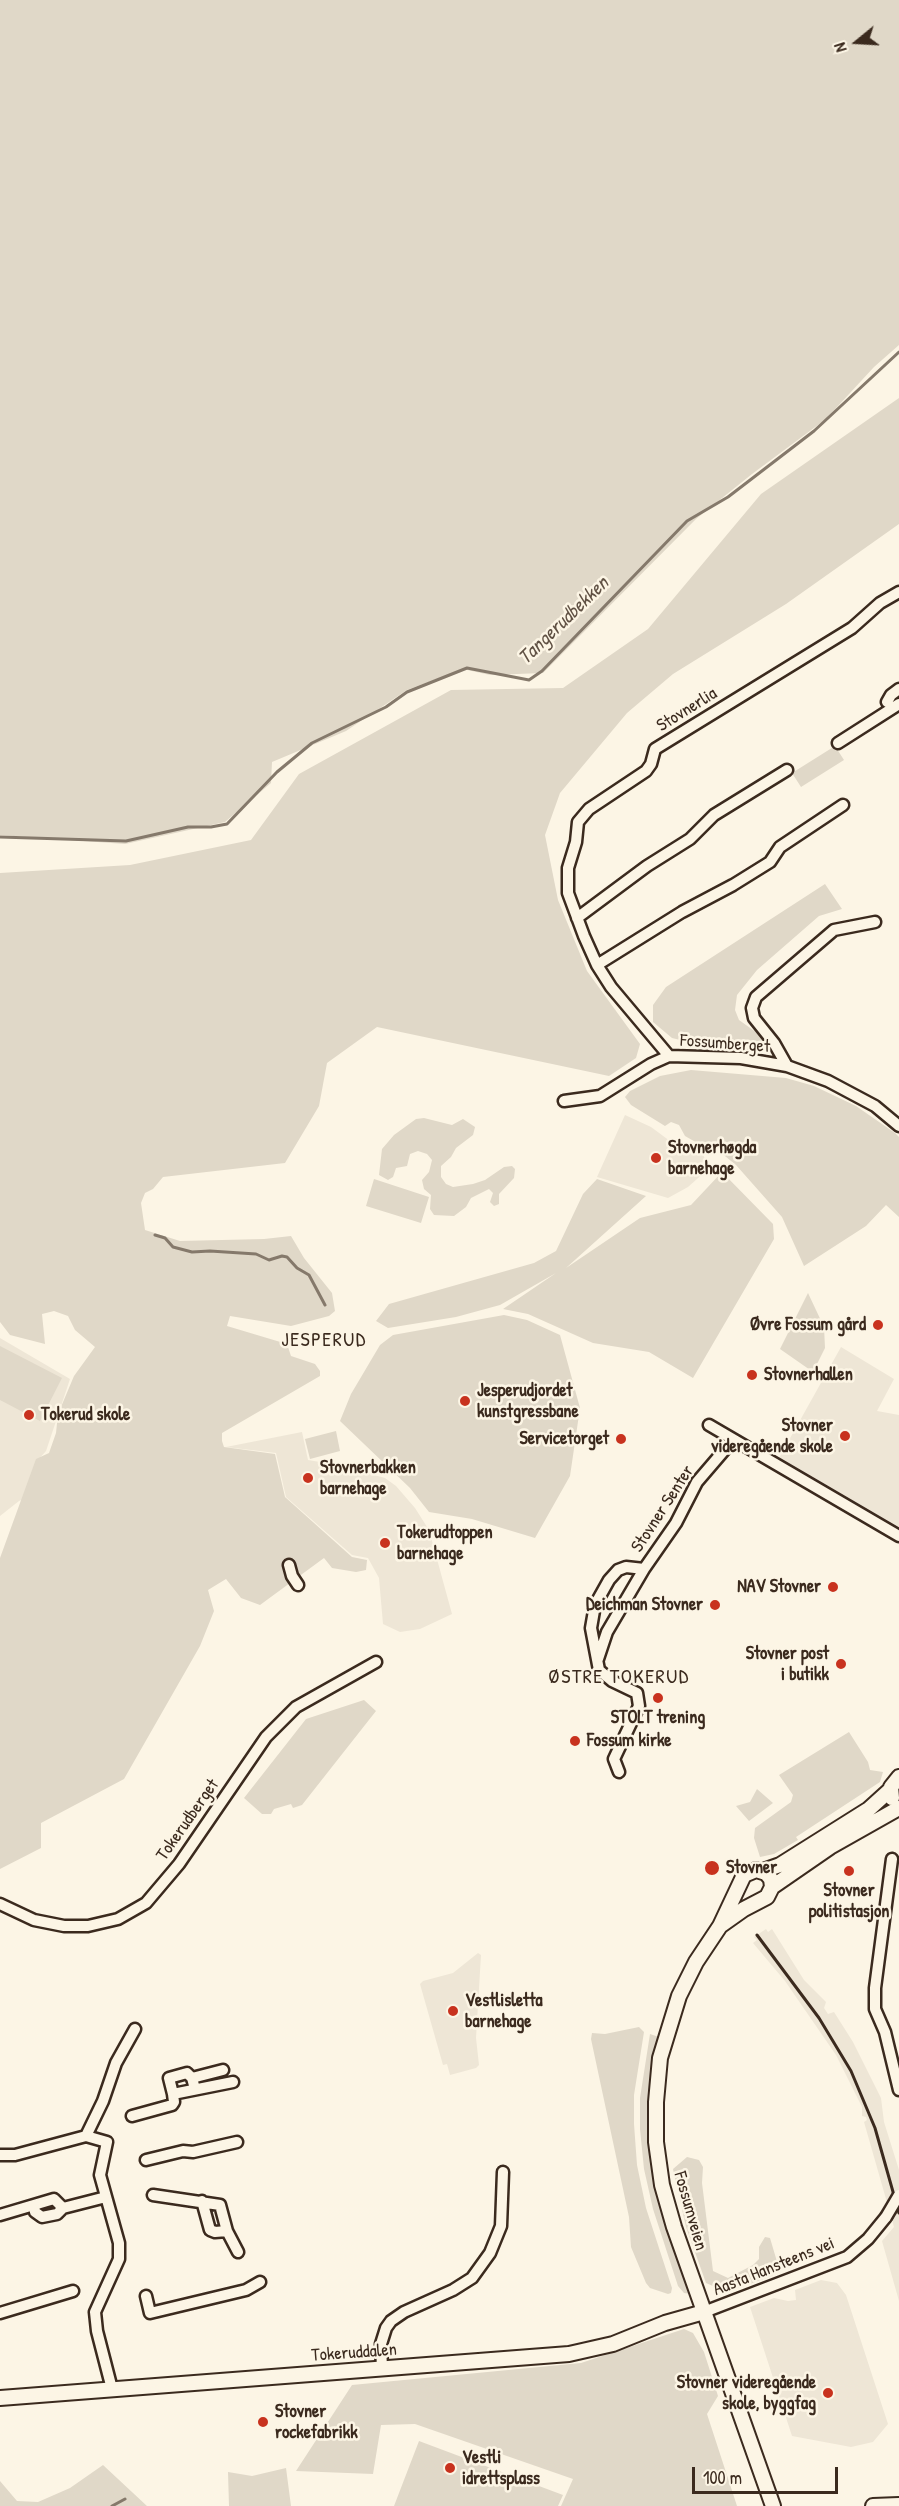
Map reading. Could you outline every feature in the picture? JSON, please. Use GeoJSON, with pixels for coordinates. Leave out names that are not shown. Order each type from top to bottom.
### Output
{"type":"FeatureCollection","features":[{"type":"Feature","properties":{"kind":"street","name":"Stovnerlia"},"geometry":{"type":"LineString","coordinates":[[669,1056],[618,996],[597,965],[577,918],[568,893],[568,868],[576,842],[578,822],[589,809],[646,771],[651,764],[655,749],[852,628],[880,603],[899,592]]}},
{"type":"Feature","properties":{"kind":"street"},"geometry":{"type":"LineString","coordinates":[[887,702],[891,695],[899,689]]}},
{"type":"Feature","properties":{"kind":"street"},"geometry":{"type":"LineString","coordinates":[[838,742],[899,704]]}},
{"type":"Feature","properties":{"kind":"street"},"geometry":{"type":"LineString","coordinates":[[577,918],[647,866],[690,839],[714,815],[787,770]]}},
{"type":"Feature","properties":{"kind":"street"},"geometry":{"type":"LineString","coordinates":[[597,965],[682,912],[770,862],[780,847],[843,806]]}},
{"type":"Feature","properties":{"kind":"street","name":"Fossumberget"},"geometry":{"type":"LineString","coordinates":[[787,1066],[774,1043],[754,1018],[752,1008],[756,997],[834,930],[874,922]]}},
{"type":"Feature","properties":{"kind":"street","name":"Fossumberget"},"geometry":{"type":"LineString","coordinates":[[564,1101],[600,1096],[651,1064],[669,1056],[741,1058],[787,1066],[843,1088],[875,1106],[899,1126]]}},
{"type":"Feature","properties":{"kind":"street"},"geometry":{"type":"LineString","coordinates":[[709,1425],[899,1536]]}},
{"type":"Feature","properties":{"kind":"street","name":"Stovner Senter"},"geometry":{"type":"LineString","coordinates":[[597,1662],[607,1632],[644,1569],[676,1523],[697,1482],[733,1440]]}},
{"type":"Feature","properties":{"kind":"street"},"geometry":{"type":"LineString","coordinates":[[289,1565],[298,1585]]}},
{"type":"Feature","properties":{"kind":"street","name":"Stovner Senter"},"geometry":{"type":"LineString","coordinates":[[597,1662],[591,1628],[595,1605],[609,1580],[618,1570],[626,1567],[644,1569]]}},
{"type":"Feature","properties":{"kind":"street","name":"Tokerudberget"},"geometry":{"type":"LineString","coordinates":[[0,1904],[34,1920],[64,1926],[88,1926],[118,1919],[146,1903],[179,1864],[266,1737],[296,1707],[376,1662]]}},
{"type":"Feature","properties":{"kind":"street"},"geometry":{"type":"LineString","coordinates":[[597,1662],[599,1670],[612,1681],[637,1693],[639,1706],[614,1759],[619,1772]]}},
{"type":"Feature","properties":{"kind":"street"},"geometry":{"type":"LineString","coordinates":[[890,1790],[892,1799],[899,1807],[830,1847],[772,1887],[767,1897],[757,1902],[743,1896],[740,1885],[747,1872],[763,1871],[780,1864],[869,1809],[890,1790],[899,1777]]}},
{"type":"Feature","properties":{"kind":"street"},"geometry":{"type":"LineString","coordinates":[[892,1859],[875,1988],[875,2009],[885,2032],[899,2090]]}},
{"type":"Feature","properties":{"kind":"street"},"geometry":{"type":"LineString","coordinates":[[763,1871],[769,1876],[772,1887]]}},
{"type":"Feature","properties":{"kind":"street","name":"Fossumveien"},"geometry":{"type":"LineString","coordinates":[[740,1885],[720,1926],[691,1971],[671,2017],[660,2058],[656,2102],[656,2142],[662,2185],[674,2227],[773,2506]]}},
{"type":"Feature","properties":{"kind":"street","name":"Fossumveien"},"geometry":{"type":"LineString","coordinates":[[720,1926],[757,1902]]}},
{"type":"Feature","properties":{"kind":"street"},"geometry":{"type":"LineString","coordinates":[[86,2136],[103,2101],[116,2063],[135,2029]]}},
{"type":"Feature","properties":{"kind":"street"},"geometry":{"type":"LineString","coordinates":[[172,2094],[223,2070]]}},
{"type":"Feature","properties":{"kind":"street"},"geometry":{"type":"LineString","coordinates":[[132,2116],[172,2105],[174,2102],[169,2078],[187,2073],[193,2083]]}},
{"type":"Feature","properties":{"kind":"street"},"geometry":{"type":"LineString","coordinates":[[193,2083],[233,2082]]}},
{"type":"Feature","properties":{"kind":"street"},"geometry":{"type":"LineString","coordinates":[[0,2155],[15,2155],[86,2136],[107,2142],[100,2175],[119,2243],[119,2259],[95,2312],[97,2331],[111,2389]]}},
{"type":"Feature","properties":{"kind":"street"},"geometry":{"type":"LineString","coordinates":[[146,2160],[237,2142]]}},
{"type":"Feature","properties":{"kind":"street"},"geometry":{"type":"LineString","coordinates":[[382,2369],[381,2344],[391,2321],[404,2312],[453,2290],[472,2278],[490,2253],[501,2226],[503,2172]]}},
{"type":"Feature","properties":{"kind":"street"},"geometry":{"type":"LineString","coordinates":[[153,2194],[220,2205],[227,2230],[238,2252]]}},
{"type":"Feature","properties":{"kind":"street","name":"Aasta Hansteens vei"},"geometry":{"type":"LineString","coordinates":[[704,2312],[847,2257],[868,2239],[886,2217],[899,2195]]}},
{"type":"Feature","properties":{"kind":"street"},"geometry":{"type":"LineString","coordinates":[[0,2215],[34,2205],[35,2212],[42,2217],[57,2214],[63,2208],[106,2197]]}},
{"type":"Feature","properties":{"kind":"street"},"geometry":{"type":"LineString","coordinates":[[202,2201],[210,2230],[215,2232],[227,2230]]}},
{"type":"Feature","properties":{"kind":"street"},"geometry":{"type":"LineString","coordinates":[[146,2296],[150,2313],[246,2290],[260,2282]]}},
{"type":"Feature","properties":{"kind":"street"},"geometry":{"type":"LineString","coordinates":[[0,2313],[73,2291]]}},
{"type":"Feature","properties":{"kind":"street","name":"Tokeruddalen"},"geometry":{"type":"LineString","coordinates":[[0,2398],[582,2352],[613,2344],[665,2323],[704,2312]]}},
{"type":"Feature","properties":{"kind":"street"},"geometry":{"type":"LineString","coordinates":[[873,2506],[899,2505]]}},
{"type":"Feature","properties":{"kind":"shaded area"},"geometry":{"type":"Polygon","coordinates":[[[0,0],[899,0],[899,345],[874,367],[826,419],[696,519],[543,673],[490,675],[463,669],[407,690],[346,731],[272,762],[271,783],[225,822],[125,844],[0,835],[0,0]]]}},
{"type":"Feature","properties":{"kind":"shaded area"},"geometry":{"type":"Polygon","coordinates":[[[899,398],[899,524],[786,604],[673,674],[627,713],[560,793],[545,835],[558,900],[587,971],[640,1044],[636,1058],[609,1076],[377,1027],[327,1063],[319,1106],[285,1163],[163,1177],[153,1189],[145,1193],[141,1203],[145,1230],[180,1241],[291,1236],[304,1258],[332,1293],[335,1311],[329,1316],[291,1326],[230,1316],[227,1326],[287,1344],[291,1356],[315,1364],[320,1371],[320,1376],[222,1433],[222,1441],[224,1447],[275,1454],[285,1497],[352,1557],[367,1560],[366,1570],[356,1572],[332,1568],[324,1558],[260,1605],[241,1598],[226,1579],[208,1590],[214,1611],[200,1646],[124,1779],[41,1823],[41,1848],[0,1869],[0,1558],[36,1459],[49,1453],[56,1433],[58,1414],[74,1376],[95,1347],[75,1330],[68,1316],[54,1311],[42,1314],[45,1344],[10,1335],[0,1322],[0,873],[130,865],[251,840],[299,774],[451,690],[563,688],[648,629],[761,494],[899,398]]]}},
{"type":"Feature","properties":{"kind":"shaded area"},"geometry":{"type":"Polygon","coordinates":[[[835,746],[844,760],[801,787],[792,773],[835,746]]]}},
{"type":"Feature","properties":{"kind":"shaded area"},"geometry":{"type":"Polygon","coordinates":[[[825,884],[842,909],[819,916],[757,970],[737,995],[735,1010],[739,1020],[760,1035],[773,1050],[769,1052],[701,1045],[672,1038],[653,1022],[653,1005],[666,987],[825,884]]]}},
{"type":"Feature","properties":{"kind":"shaded area"},"geometry":{"type":"Polygon","coordinates":[[[691,1070],[786,1078],[814,1086],[856,1106],[895,1133],[899,1137],[899,1217],[886,1205],[866,1226],[804,1266],[782,1217],[736,1165],[715,1148],[699,1144],[685,1136],[679,1125],[671,1122],[665,1126],[631,1105],[625,1097],[630,1091],[660,1076],[691,1070]]]}},
{"type":"Feature","properties":{"kind":"shaded area","name":"Stovnerhøgda barnehage"},"geometry":{"type":"Polygon","coordinates":[[[625,1115],[651,1127],[674,1144],[702,1153],[708,1164],[706,1171],[688,1187],[668,1198],[597,1177],[625,1115]]]}},
{"type":"Feature","properties":{"kind":"shaded area"},"geometry":{"type":"Polygon","coordinates":[[[424,1118],[452,1125],[463,1119],[475,1127],[473,1135],[456,1148],[451,1157],[441,1166],[441,1177],[446,1184],[453,1187],[473,1184],[485,1180],[504,1167],[512,1166],[515,1169],[514,1178],[499,1194],[499,1204],[494,1206],[490,1202],[493,1193],[489,1189],[471,1198],[466,1207],[454,1216],[434,1215],[430,1209],[431,1195],[424,1189],[422,1180],[429,1172],[432,1160],[427,1154],[418,1151],[410,1154],[407,1166],[396,1168],[393,1177],[388,1180],[379,1175],[382,1149],[394,1135],[416,1119],[424,1118]]]}},
{"type":"Feature","properties":{"kind":"shaded area"},"geometry":{"type":"Polygon","coordinates":[[[722,1172],[773,1224],[774,1239],[693,1378],[649,1352],[593,1343],[528,1314],[503,1309],[556,1273],[500,1305],[456,1317],[388,1328],[376,1321],[389,1304],[534,1263],[556,1251],[583,1194],[597,1179],[646,1196],[566,1268],[640,1218],[691,1205],[722,1172]]]}},
{"type":"Feature","properties":{"kind":"shaded area"},"geometry":{"type":"Polygon","coordinates":[[[374,1179],[429,1197],[421,1223],[366,1206],[374,1179]]]}},
{"type":"Feature","properties":{"kind":"shaded area"},"geometry":{"type":"Polygon","coordinates":[[[808,1293],[824,1327],[825,1348],[813,1372],[780,1349],[808,1293]]]}},
{"type":"Feature","properties":{"kind":"shaded area"},"geometry":{"type":"Polygon","coordinates":[[[504,1315],[527,1320],[560,1335],[580,1408],[570,1476],[535,1538],[472,1519],[429,1512],[410,1488],[340,1421],[351,1394],[380,1345],[393,1335],[504,1315]]]}},
{"type":"Feature","properties":{"kind":"shaded area","name":"Tokerud skole"},"geometry":{"type":"Polygon","coordinates":[[[0,1338],[70,1379],[46,1451],[37,1461],[37,1494],[19,1501],[0,1516],[0,1338]]]}},
{"type":"Feature","properties":{"kind":"shaded area"},"geometry":{"type":"Polygon","coordinates":[[[0,1346],[62,1378],[40,1421],[0,1400],[0,1346]]]}},
{"type":"Feature","properties":{"kind":"shaded area","name":"Stovner videregående skole"},"geometry":{"type":"Polygon","coordinates":[[[841,1347],[894,1379],[877,1411],[899,1415],[899,1527],[779,1458],[841,1347]]]}},
{"type":"Feature","properties":{"kind":"shaded area"},"geometry":{"type":"Polygon","coordinates":[[[336,1431],[340,1451],[310,1459],[305,1439],[336,1431]]]}},
{"type":"Feature","properties":{"kind":"shaded area","name":"Tokerudtoppen barnehage"},"geometry":{"type":"Polygon","coordinates":[[[302,1432],[308,1460],[338,1465],[385,1478],[396,1486],[415,1508],[429,1530],[452,1614],[420,1629],[400,1632],[383,1624],[379,1578],[368,1558],[352,1555],[286,1497],[276,1453],[226,1447],[302,1432]]]}},
{"type":"Feature","properties":{"kind":"shaded area"},"geometry":{"type":"Polygon","coordinates":[[[364,1700],[376,1711],[302,1805],[293,1808],[291,1804],[274,1809],[271,1814],[262,1814],[244,1798],[306,1719],[364,1700]]]}},
{"type":"Feature","properties":{"kind":"shaded area"},"geometry":{"type":"Polygon","coordinates":[[[849,1732],[868,1762],[870,1770],[883,1772],[880,1782],[796,1837],[798,1840],[774,1854],[760,1857],[754,1838],[755,1828],[791,1802],[793,1795],[779,1775],[849,1732]]]}},
{"type":"Feature","properties":{"kind":"shaded area"},"geometry":{"type":"Polygon","coordinates":[[[757,1789],[773,1803],[749,1821],[736,1806],[750,1802],[757,1789]]]}},
{"type":"Feature","properties":{"kind":"shaded area"},"geometry":{"type":"Polygon","coordinates":[[[766,1929],[768,1932],[772,1929],[804,1980],[826,2002],[824,2008],[828,2014],[834,2012],[853,2042],[881,2098],[884,2122],[899,2170],[899,2301],[882,2241],[894,2227],[864,2122],[867,2120],[866,2117],[862,2116],[862,2107],[836,2055],[785,1981],[753,1943],[757,1940],[754,1937],[766,1929]]]}},
{"type":"Feature","properties":{"kind":"shaded area","name":"Vestlisletta barnehage"},"geometry":{"type":"Polygon","coordinates":[[[478,1953],[481,1955],[476,2038],[479,2065],[476,2068],[450,2075],[447,2064],[443,2065],[420,1984],[423,1981],[453,1973],[478,1953]]]}},
{"type":"Feature","properties":{"kind":"shaded area"},"geometry":{"type":"Polygon","coordinates":[[[639,2027],[644,2032],[634,2095],[637,2165],[646,2208],[672,2288],[671,2293],[668,2294],[650,2288],[646,2283],[631,2247],[629,2217],[591,2039],[592,2033],[605,2034],[639,2027]]]}},
{"type":"Feature","properties":{"kind":"shaded area"},"geometry":{"type":"Polygon","coordinates":[[[650,2034],[659,2037],[650,2096],[691,2294],[684,2293],[678,2286],[653,2209],[644,2169],[640,2098],[650,2034]]]}},
{"type":"Feature","properties":{"kind":"shaded area"},"geometry":{"type":"Polygon","coordinates":[[[687,2157],[699,2160],[703,2167],[702,2183],[713,2271],[728,2278],[753,2265],[759,2259],[759,2247],[765,2237],[770,2238],[778,2265],[772,2276],[727,2292],[706,2283],[686,2227],[673,2169],[687,2157]]]}},
{"type":"Feature","properties":{"kind":"shaded area","name":"Stovner videregående skole, byggfag"},"geometry":{"type":"Polygon","coordinates":[[[821,2280],[837,2283],[846,2295],[888,2424],[873,2442],[851,2447],[792,2436],[750,2307],[774,2298],[796,2300],[795,2290],[821,2280]]]}},
{"type":"Feature","properties":{"kind":"shaded area"},"geometry":{"type":"Polygon","coordinates":[[[684,2329],[693,2333],[704,2352],[718,2396],[707,2414],[737,2506],[561,2506],[573,2479],[415,2424],[381,2425],[373,2474],[296,2471],[352,2385],[581,2363],[684,2329]]]}},
{"type":"Feature","properties":{"kind":"shaded area","name":"Vestli idrettsplass"},"geometry":{"type":"Polygon","coordinates":[[[419,2441],[563,2495],[558,2506],[394,2506],[419,2441]]]}},
{"type":"Feature","properties":{"kind":"shaded area"},"geometry":{"type":"Polygon","coordinates":[[[103,2465],[147,2506],[0,2506],[0,2481],[17,2501],[38,2502],[70,2488],[103,2465]]]}},
{"type":"Feature","properties":{"kind":"shaded area"},"geometry":{"type":"Polygon","coordinates":[[[286,2468],[291,2506],[229,2506],[228,2472],[252,2476],[286,2468]]]}},
{"type":"Feature","properties":{"kind":"waterway","name":"Tangerudbekken"},"geometry":{"type":"LineString","coordinates":[[0,837],[126,841],[188,827],[227,824],[277,772],[312,743],[386,707],[407,692],[467,668],[529,680],[542,671],[687,521],[728,497],[814,431],[899,352]]}},
{"type":"Feature","properties":{"kind":"waterway"},"geometry":{"type":"LineString","coordinates":[[155,1235],[165,1238],[173,1247],[192,1252],[256,1254],[269,1260],[282,1256],[287,1257],[297,1268],[309,1275],[325,1305]]}},
{"type":"Feature","properties":{"kind":"waterway"},"geometry":{"type":"LineString","coordinates":[[112,2506],[125,2499]]}},
{"type":"Feature","properties":{"kind":"railway"},"geometry":{"type":"LineString","coordinates":[[757,1935],[819,2018],[851,2071],[875,2128],[899,2213]]}},
{"type":"Feature","properties":{"kind":"place","name":"Stovnerhøgda barnehage"},"geometry":{"type":"Point","coordinates":[656,1158]}},
{"type":"Feature","properties":{"kind":"place","name":"Øvre Fossum gård"},"geometry":{"type":"Point","coordinates":[878,1325]}},
{"type":"Feature","properties":{"kind":"place","name":"Stovnerhallen"},"geometry":{"type":"Point","coordinates":[752,1375]}},
{"type":"Feature","properties":{"kind":"place","name":"Jesperudjordet kunstgressbane"},"geometry":{"type":"Point","coordinates":[465,1401]}},
{"type":"Feature","properties":{"kind":"place","name":"Tokerud skole"},"geometry":{"type":"Point","coordinates":[29,1415]}},
{"type":"Feature","properties":{"kind":"place","name":"Stovner videregående skole"},"geometry":{"type":"Point","coordinates":[845,1436]}},
{"type":"Feature","properties":{"kind":"place","name":"Servicetorget"},"geometry":{"type":"Point","coordinates":[621,1439]}},
{"type":"Feature","properties":{"kind":"place","name":"Stovnerbakken barnehage"},"geometry":{"type":"Point","coordinates":[308,1478]}},
{"type":"Feature","properties":{"kind":"place","name":"Tokerudtoppen barnehage"},"geometry":{"type":"Point","coordinates":[385,1543]}},
{"type":"Feature","properties":{"kind":"place","name":"NAV Stovner"},"geometry":{"type":"Point","coordinates":[833,1587]}},
{"type":"Feature","properties":{"kind":"place","name":"Deichman Stovner"},"geometry":{"type":"Point","coordinates":[715,1605]}},
{"type":"Feature","properties":{"kind":"place","name":"Stovner post i butikk"},"geometry":{"type":"Point","coordinates":[841,1664]}},
{"type":"Feature","properties":{"kind":"place","name":"STOLT trening"},"geometry":{"type":"Point","coordinates":[658,1698]}},
{"type":"Feature","properties":{"kind":"place","name":"Fossum kirke"},"geometry":{"type":"Point","coordinates":[575,1741]}},
{"type":"Feature","properties":{"kind":"place","name":"Stovner"},"geometry":{"type":"Point","coordinates":[712,1868]}},
{"type":"Feature","properties":{"kind":"place","name":"Stovner politistasjon"},"geometry":{"type":"Point","coordinates":[849,1871]}},
{"type":"Feature","properties":{"kind":"place","name":"Vestlisletta barnehage"},"geometry":{"type":"Point","coordinates":[453,2011]}},
{"type":"Feature","properties":{"kind":"place","name":"Stovner videregående skole, byggfag"},"geometry":{"type":"Point","coordinates":[828,2393]}},
{"type":"Feature","properties":{"kind":"place","name":"Stovner rockefabrikk"},"geometry":{"type":"Point","coordinates":[263,2422]}},
{"type":"Feature","properties":{"kind":"place","name":"Vestli idrettsplass"},"geometry":{"type":"Point","coordinates":[450,2468]}},
{"type":"Feature","properties":{"kind":"district","name":"JESPERUD"},"geometry":{"type":"Point","coordinates":[324,1341]}},
{"type":"Feature","properties":{"kind":"district","name":"ØSTRE TOKERUD"},"geometry":{"type":"Point","coordinates":[619,1678]}}]}
